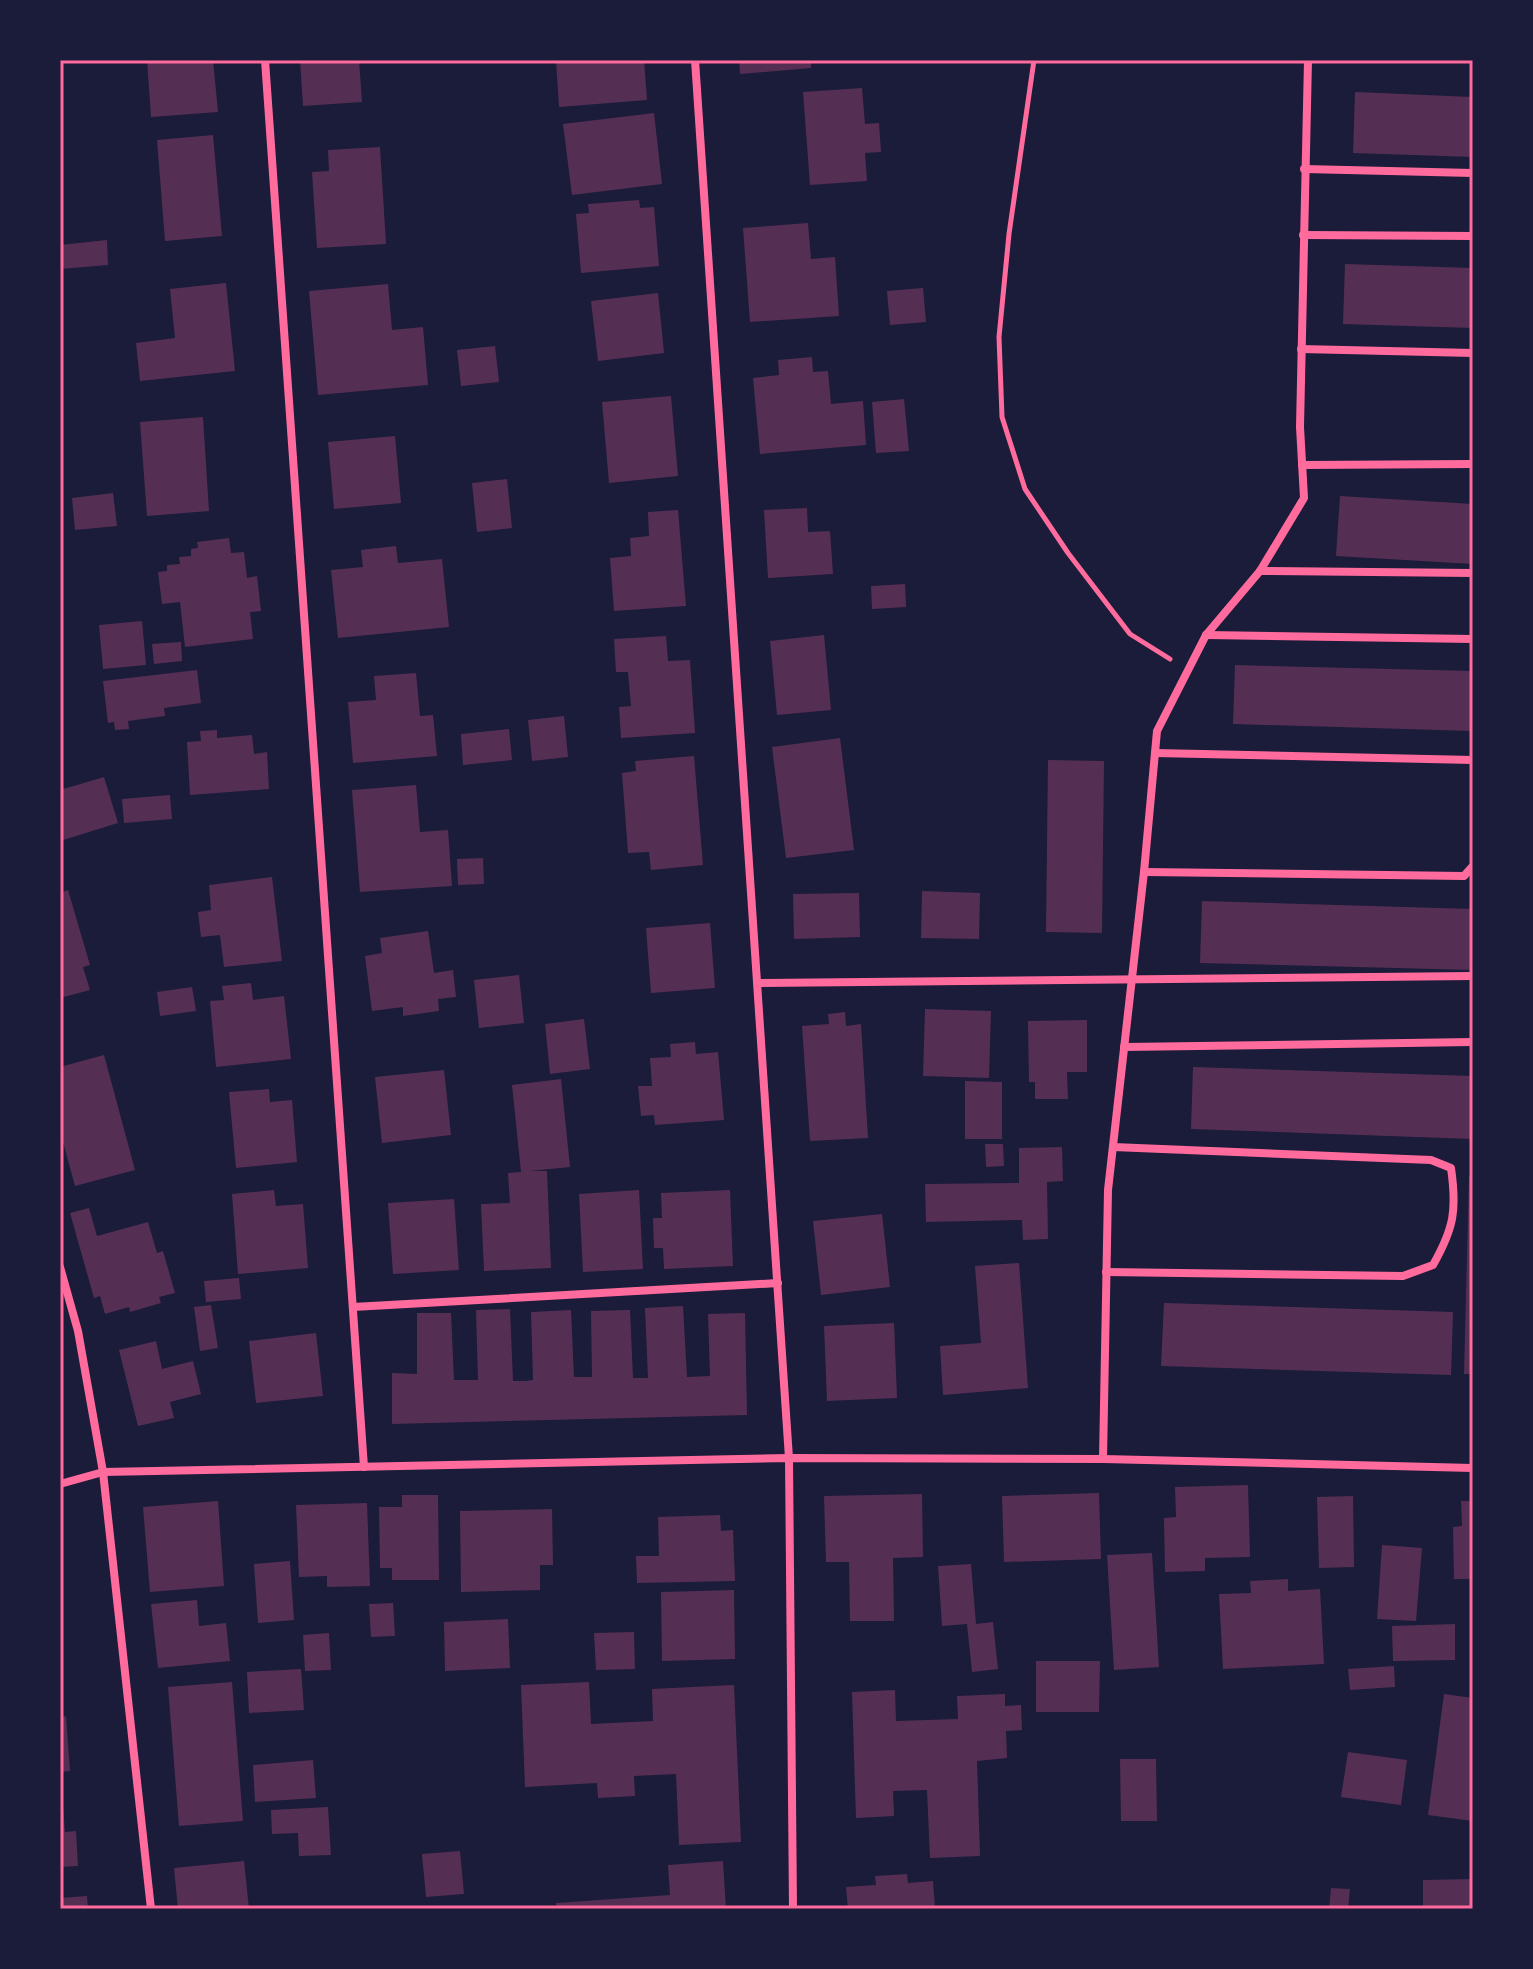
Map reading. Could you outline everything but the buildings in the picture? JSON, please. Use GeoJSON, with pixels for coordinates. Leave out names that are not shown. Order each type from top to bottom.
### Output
{"type":"FeatureCollection","features":[{"type":"Feature","properties":{"kind":"street"},"geometry":{"type":"LineString","coordinates":[[265,60],[364,1467]]}},
{"type":"Feature","properties":{"kind":"street"},"geometry":{"type":"LineString","coordinates":[[695,60],[789,1458],[793,1909]]}},
{"type":"Feature","properties":{"kind":"street"},"geometry":{"type":"LineString","coordinates":[[1103,1459],[1108,1190],[1157,731],[1206,635],[1260,571],[1304,498],[1301,349],[1308,60]]}},
{"type":"Feature","properties":{"kind":"street"},"geometry":{"type":"LineString","coordinates":[[1304,169],[1473,173]]}},
{"type":"Feature","properties":{"kind":"street"},"geometry":{"type":"LineString","coordinates":[[1303,235],[1473,236]]}},
{"type":"Feature","properties":{"kind":"street"},"geometry":{"type":"LineString","coordinates":[[1301,349],[1473,353]]}},
{"type":"Feature","properties":{"kind":"street"},"geometry":{"type":"LineString","coordinates":[[1302,465],[1473,464]]}},
{"type":"Feature","properties":{"kind":"street"},"geometry":{"type":"LineString","coordinates":[[1260,571],[1473,573]]}},
{"type":"Feature","properties":{"kind":"street"},"geometry":{"type":"LineString","coordinates":[[1206,635],[1473,639]]}},
{"type":"Feature","properties":{"kind":"street"},"geometry":{"type":"LineString","coordinates":[[1155,753],[1473,760]]}},
{"type":"Feature","properties":{"kind":"street"},"geometry":{"type":"LineString","coordinates":[[1144,872],[1464,876],[1473,866]]}},
{"type":"Feature","properties":{"kind":"street"},"geometry":{"type":"LineString","coordinates":[[758,983],[1473,976]]}},
{"type":"Feature","properties":{"kind":"street"},"geometry":{"type":"LineString","coordinates":[[1124,1047],[1473,1042]]}},
{"type":"Feature","properties":{"kind":"street"},"geometry":{"type":"LineString","coordinates":[[1106,1272],[1403,1276],[1433,1265],[1449,1236],[1455,1198],[1451,1168],[1431,1160],[1113,1147]]}},
{"type":"Feature","properties":{"kind":"street"},"geometry":{"type":"LineString","coordinates":[[60,1267],[78,1331],[103,1472],[151,1909]]}},
{"type":"Feature","properties":{"kind":"street"},"geometry":{"type":"LineString","coordinates":[[353,1307],[778,1283]]}},
{"type":"Feature","properties":{"kind":"street"},"geometry":{"type":"LineString","coordinates":[[60,1484],[103,1472],[789,1458],[1103,1459],[1473,1468]]}},
{"type":"Feature","properties":{"kind":"path"},"geometry":{"type":"LineString","coordinates":[[1034,60],[1009,234],[999,337],[1002,417],[1025,489],[1068,553],[1130,634],[1188,671]]}}]}
